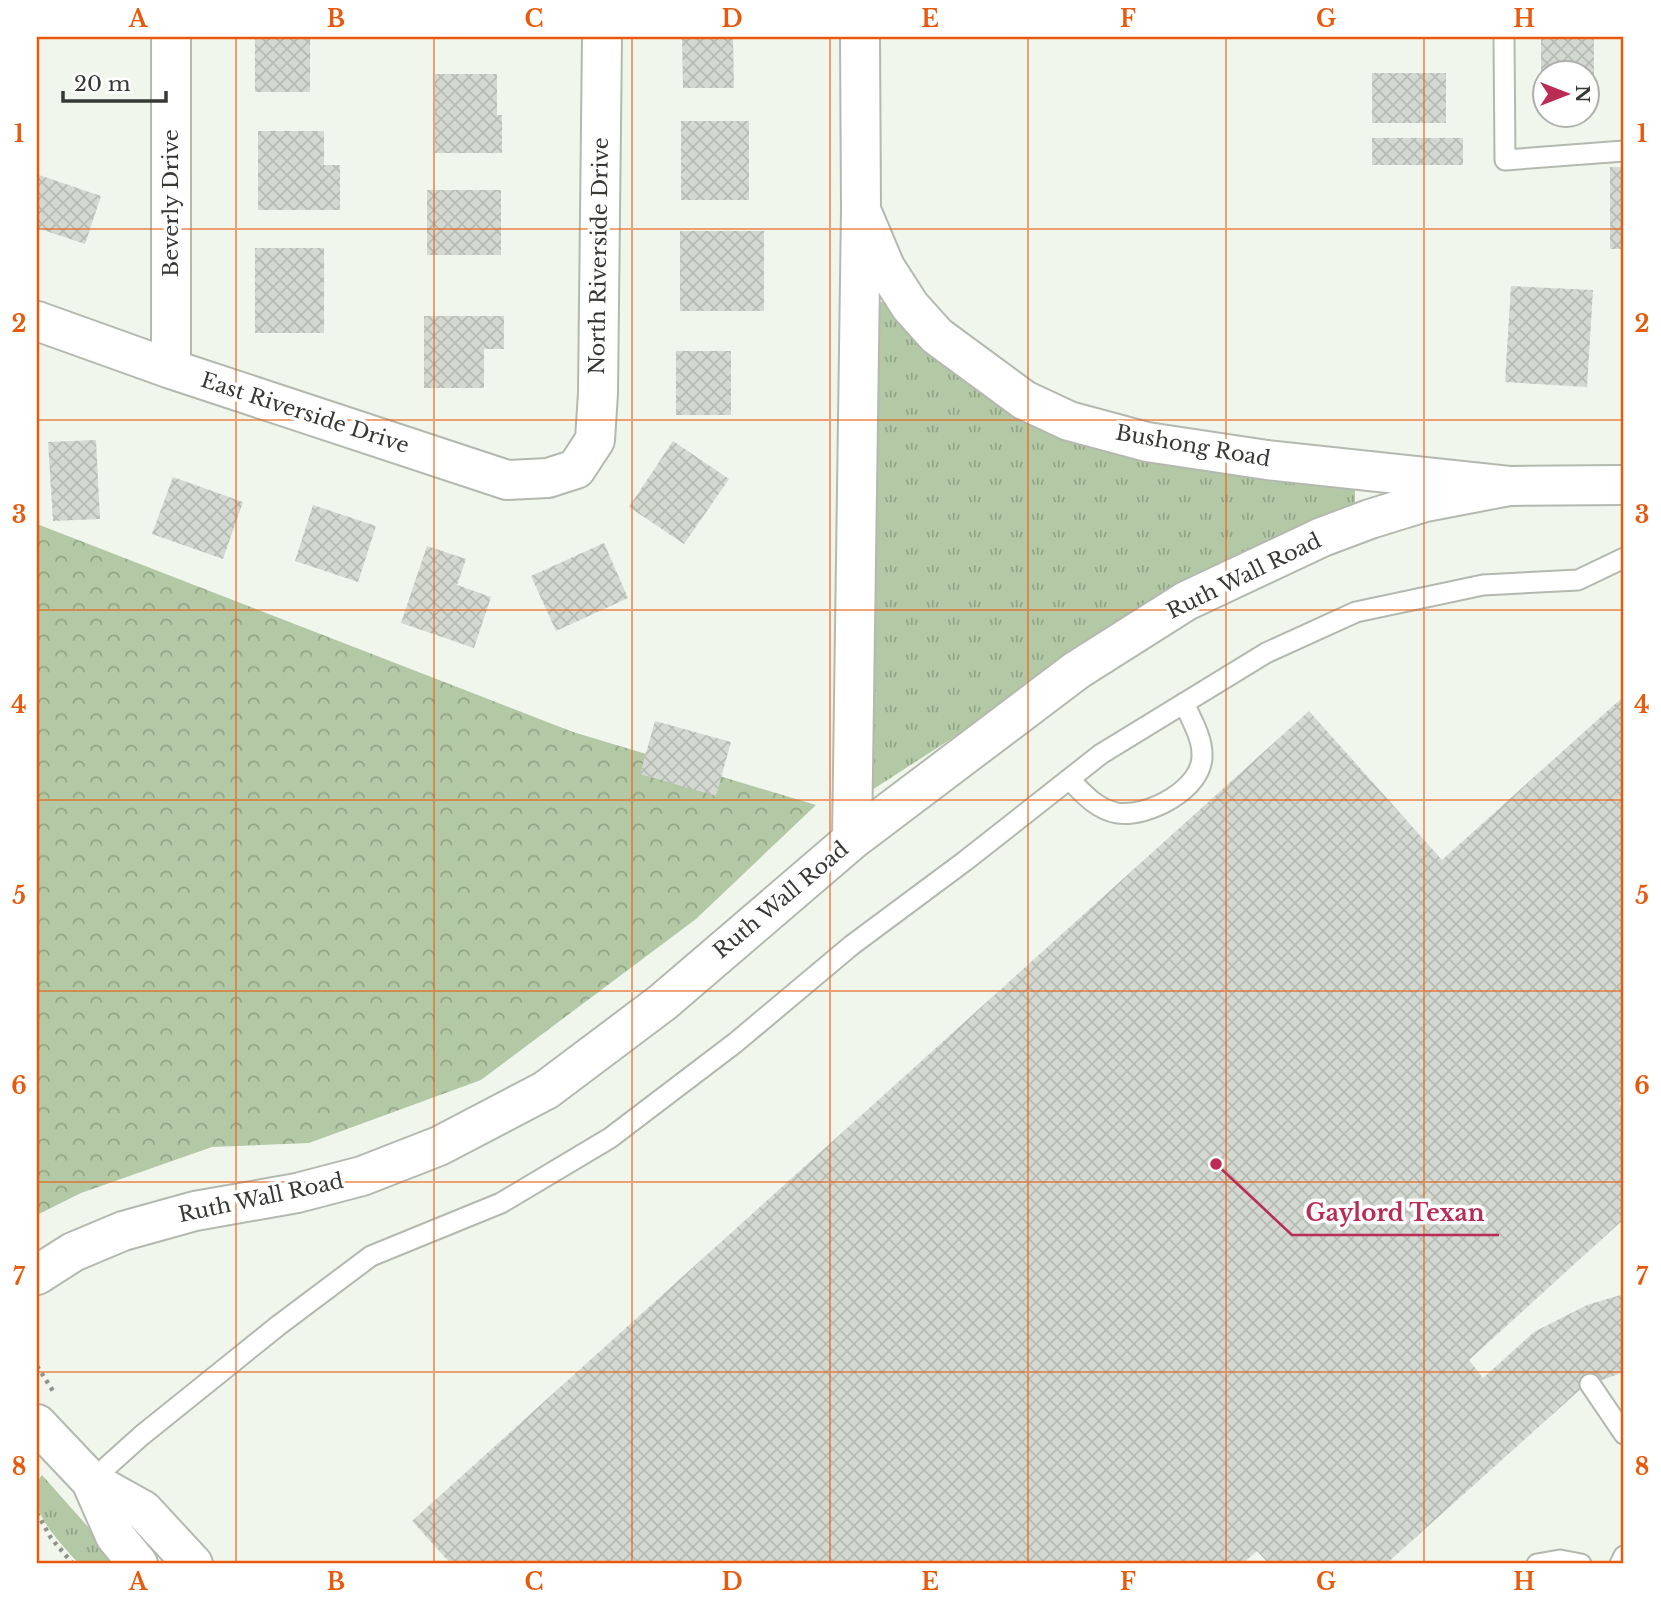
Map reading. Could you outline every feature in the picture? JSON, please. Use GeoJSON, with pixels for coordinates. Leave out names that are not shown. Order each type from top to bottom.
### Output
{"type":"FeatureCollection","features":[{"type":"Feature","properties":{"kind":"street","name":"Beverly Drive"},"geometry":{"type":"LineString","coordinates":[[171,37],[171,369]]}},
{"type":"Feature","properties":{"kind":"street","name":"North Riverside Drive"},"geometry":{"type":"LineString","coordinates":[[576,469],[595,440],[598,393],[602,37]]}},
{"type":"Feature","properties":{"kind":"street","name":"Bushong Road"},"geometry":{"type":"LineString","coordinates":[[852,839],[860,37]]}},
{"type":"Feature","properties":{"kind":"street","name":"Bushong Road"},"geometry":{"type":"LineString","coordinates":[[860,210],[885,267],[910,306],[937,335],[1024,400],[1069,421],[1147,442],[1267,460],[1509,486],[1624,485]]}},
{"type":"Feature","properties":{"kind":"street","name":"East Riverside Drive"},"geometry":{"type":"LineString","coordinates":[[37,321],[171,369],[507,480],[548,478],[576,469]]}},
{"type":"Feature","properties":{"kind":"street","name":"Ruth Wall Road"},"geometry":{"type":"LineString","coordinates":[[37,1275],[73,1252],[123,1231],[195,1211],[298,1194],[362,1176],[439,1146],[546,1090],[663,1002],[852,839],[1077,670],[1186,601],[1322,537],[1370,519],[1425,502],[1509,486]]}},
{"type":"Feature","properties":{"kind":"street"},"geometry":{"type":"LineString","coordinates":[[37,1424],[91,1481],[143,1510],[193,1564]]}},
{"type":"Feature","properties":{"kind":"street"},"geometry":{"type":"LineString","coordinates":[[91,1481],[115,1536],[138,1564]]}},
{"type":"Feature","properties":{"kind":"lane"},"geometry":{"type":"LineString","coordinates":[[1504,37],[1506,160],[1624,151]]}},
{"type":"Feature","properties":{"kind":"lane"},"geometry":{"type":"LineString","coordinates":[[91,1481],[141,1436],[279,1325],[371,1256],[501,1203],[610,1138],[735,1043],[852,945],[965,861],[1101,754],[1266,653],[1356,612],[1483,585],[1578,580],[1624,558]]}},
{"type":"Feature","properties":{"kind":"lane"},"geometry":{"type":"LineString","coordinates":[[1069,779],[1095,804],[1115,813],[1136,814],[1167,802],[1193,782],[1201,769],[1199,737],[1184,703]]}},
{"type":"Feature","properties":{"kind":"lane"},"geometry":{"type":"LineString","coordinates":[[1590,1384],[1624,1434]]}},
{"type":"Feature","properties":{"kind":"lane"},"geometry":{"type":"LineString","coordinates":[[1620,1564],[1624,1556]]}},
{"type":"Feature","properties":{"kind":"lane"},"geometry":{"type":"LineString","coordinates":[[1537,1564],[1560,1560],[1581,1564]]}},
{"type":"Feature","properties":{"kind":"path"},"geometry":{"type":"LineString","coordinates":[[37,1513],[51,1538],[73,1564]]}},
{"type":"Feature","properties":{"kind":"green space"},"geometry":{"type":"Polygon","coordinates":[[[872,302],[891,302],[1027,421],[1355,484],[1355,503],[1251,550],[1119,622],[954,737],[872,790],[872,302]]]}},
{"type":"Feature","properties":{"kind":"green space"},"geometry":{"type":"Polygon","coordinates":[[[37,524],[573,732],[816,805],[696,919],[481,1080],[309,1143],[212,1147],[81,1193],[37,1215],[37,524]]]}},
{"type":"Feature","properties":{"kind":"green space"},"geometry":{"type":"Polygon","coordinates":[[[42,1475],[121,1564],[79,1564],[62,1545],[39,1510],[36,1486],[42,1475]]]}},
{"type":"Feature","properties":{"kind":"building"},"geometry":{"type":"Polygon","coordinates":[[[255,37],[310,37],[310,92],[255,92],[255,37]]]}},
{"type":"Feature","properties":{"kind":"building"},"geometry":{"type":"Polygon","coordinates":[[[682,37],[733,37],[734,88],[683,88],[682,37]]]}},
{"type":"Feature","properties":{"kind":"building"},"geometry":{"type":"Polygon","coordinates":[[[1541,37],[1594,37],[1594,60],[1541,60],[1541,37]]]}},
{"type":"Feature","properties":{"kind":"building"},"geometry":{"type":"Polygon","coordinates":[[[1372,73],[1446,73],[1446,123],[1372,123],[1372,73]]]}},
{"type":"Feature","properties":{"kind":"building"},"geometry":{"type":"Polygon","coordinates":[[[435,74],[497,74],[497,115],[502,115],[502,153],[435,153],[435,74]]]}},
{"type":"Feature","properties":{"kind":"building"},"geometry":{"type":"Polygon","coordinates":[[[681,121],[749,121],[749,200],[681,200],[681,121]]]}},
{"type":"Feature","properties":{"kind":"building"},"geometry":{"type":"Polygon","coordinates":[[[258,131],[324,131],[324,165],[340,165],[340,210],[258,210],[258,131]]]}},
{"type":"Feature","properties":{"kind":"building"},"geometry":{"type":"Polygon","coordinates":[[[1372,138],[1463,138],[1463,165],[1372,165],[1372,138]]]}},
{"type":"Feature","properties":{"kind":"building"},"geometry":{"type":"Polygon","coordinates":[[[1610,167],[1624,167],[1624,249],[1610,249],[1610,167]]]}},
{"type":"Feature","properties":{"kind":"building"},"geometry":{"type":"Polygon","coordinates":[[[39,175],[101,196],[85,244],[37,228],[39,175]]]}},
{"type":"Feature","properties":{"kind":"building"},"geometry":{"type":"Polygon","coordinates":[[[427,190],[501,190],[501,255],[427,255],[427,190]]]}},
{"type":"Feature","properties":{"kind":"building"},"geometry":{"type":"Polygon","coordinates":[[[680,231],[764,231],[764,311],[680,311],[680,231]]]}},
{"type":"Feature","properties":{"kind":"building"},"geometry":{"type":"Polygon","coordinates":[[[255,248],[324,248],[324,333],[255,333],[255,248]]]}},
{"type":"Feature","properties":{"kind":"building"},"geometry":{"type":"Polygon","coordinates":[[[1511,286],[1593,290],[1587,387],[1505,382],[1511,286]]]}},
{"type":"Feature","properties":{"kind":"building"},"geometry":{"type":"Polygon","coordinates":[[[424,316],[504,316],[504,349],[484,349],[484,388],[424,388],[424,316]]]}},
{"type":"Feature","properties":{"kind":"building"},"geometry":{"type":"Polygon","coordinates":[[[676,351],[731,351],[731,415],[676,415],[676,351]]]}},
{"type":"Feature","properties":{"kind":"building"},"geometry":{"type":"Polygon","coordinates":[[[96,440],[100,519],[53,521],[48,442],[96,440]]]}},
{"type":"Feature","properties":{"kind":"building"},"geometry":{"type":"Polygon","coordinates":[[[673,441],[729,479],[684,544],[629,507],[673,441]]]}},
{"type":"Feature","properties":{"kind":"building"},"geometry":{"type":"Polygon","coordinates":[[[173,477],[243,502],[223,559],[152,534],[173,477]]]}},
{"type":"Feature","properties":{"kind":"building"},"geometry":{"type":"Polygon","coordinates":[[[313,505],[376,526],[358,582],[295,561],[313,505]]]}},
{"type":"Feature","properties":{"kind":"building"},"geometry":{"type":"Polygon","coordinates":[[[604,543],[628,598],[556,631],[531,576],[604,543]]]}},
{"type":"Feature","properties":{"kind":"building"},"geometry":{"type":"Polygon","coordinates":[[[427,546],[466,559],[457,585],[491,597],[474,648],[401,623],[427,546]]]}},
{"type":"Feature","properties":{"kind":"building"},"geometry":{"type":"Polygon","coordinates":[[[1624,696],[1624,1099],[1619,1103],[1624,1109],[1624,1219],[1469,1360],[1483,1378],[1534,1332],[1587,1305],[1624,1294],[1624,1372],[1583,1387],[1386,1564],[1269,1564],[1257,1551],[1242,1564],[451,1564],[412,1521],[1309,711],[1442,860],[1624,696]]]}},
{"type":"Feature","properties":{"kind":"building"},"geometry":{"type":"Polygon","coordinates":[[[655,721],[731,742],[716,796],[640,774],[655,721]]]}},
{"type":"Feature","properties":{"kind":"place","name":"Gaylord Texan"},"geometry":{"type":"Point","coordinates":[1216,1164]}}]}
